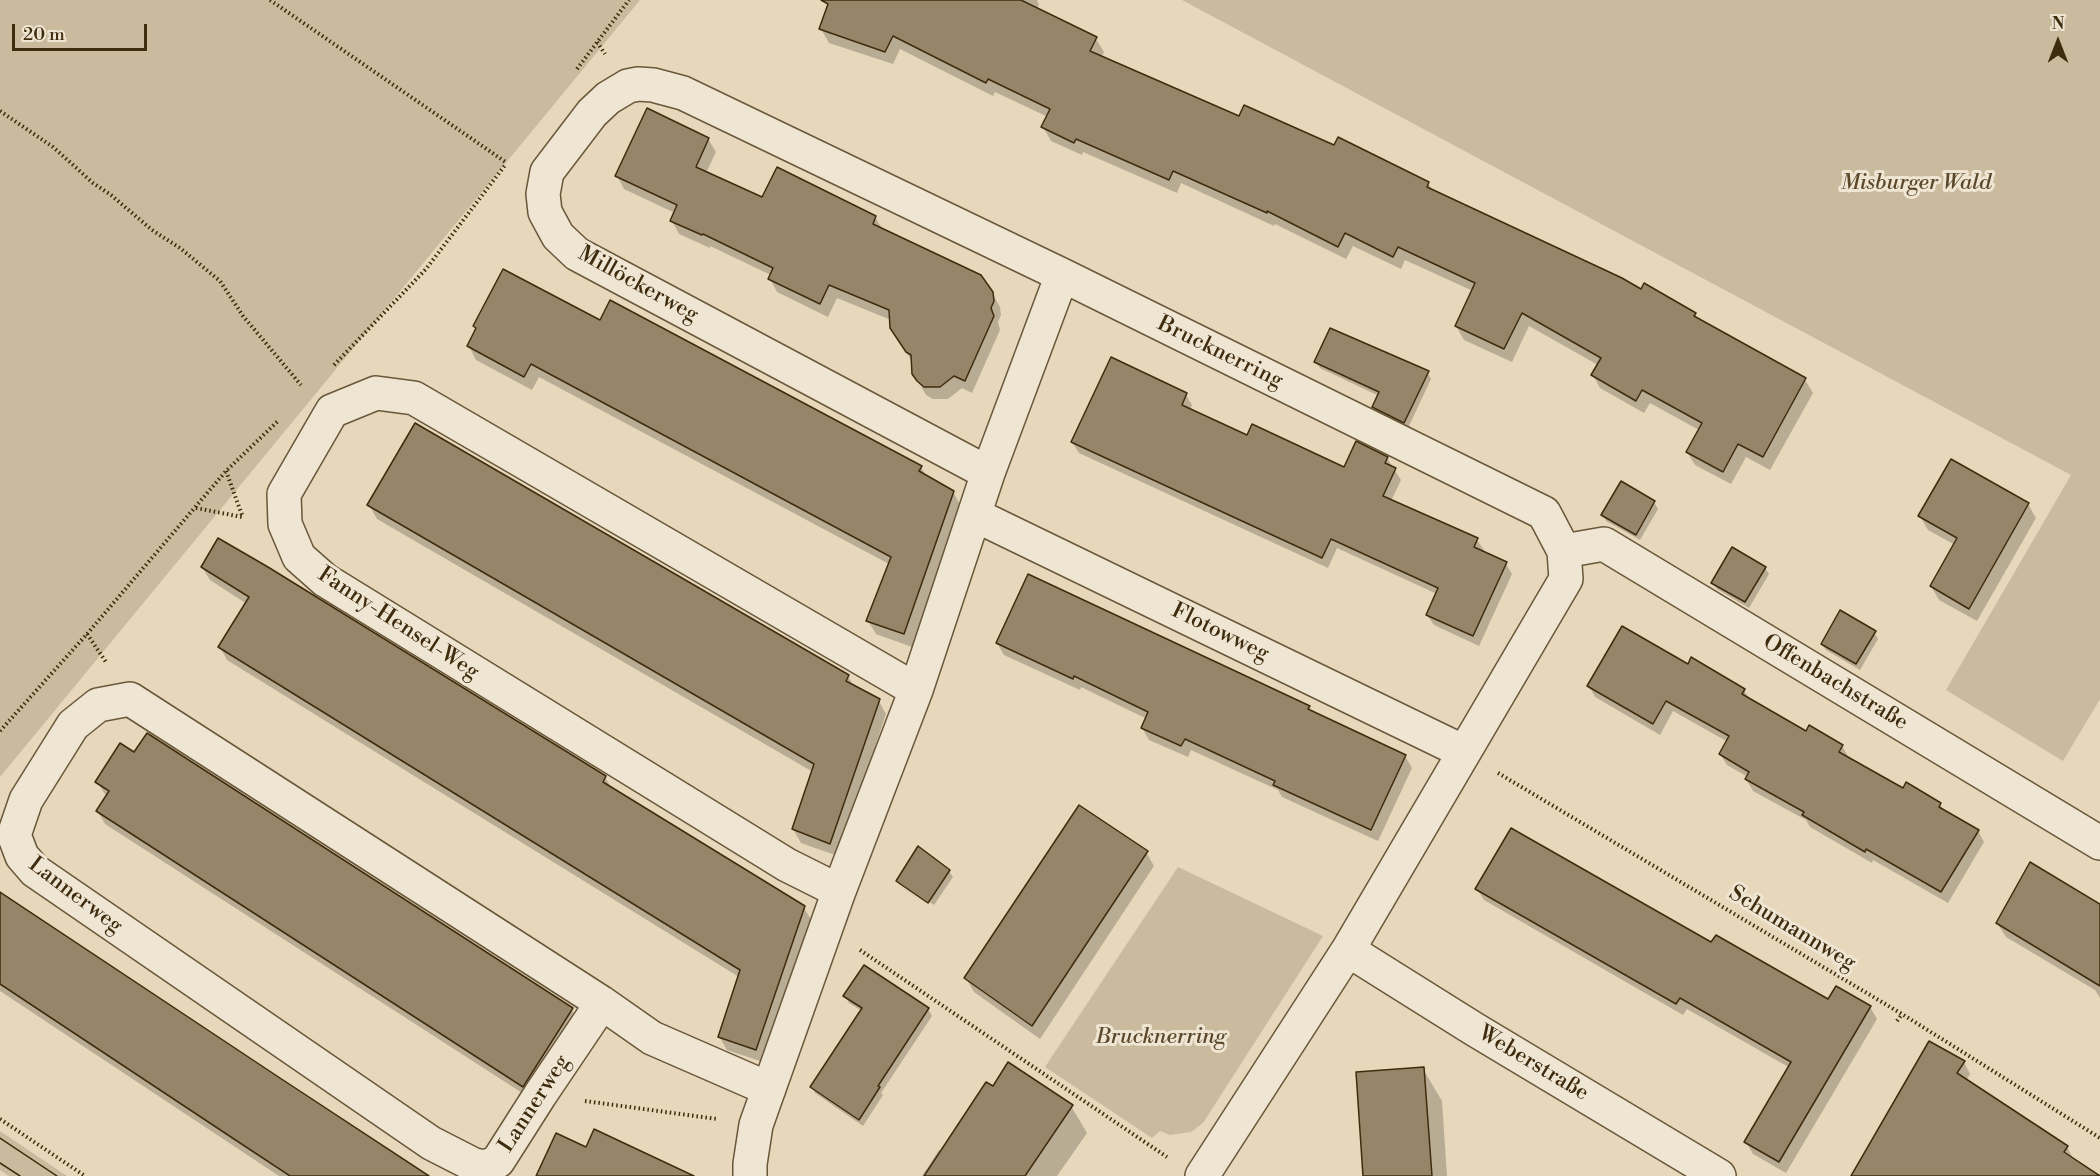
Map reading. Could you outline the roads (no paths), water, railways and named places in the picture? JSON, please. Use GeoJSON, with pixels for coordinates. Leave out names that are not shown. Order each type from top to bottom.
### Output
{"type":"FeatureCollection","features":[{"type":"Feature","properties":{"kind":"street","name":"Millöckerweg"},"geometry":{"type":"LineString","coordinates":[[988,473],[577,254],[558,236],[545,212],[543,194],[547,172],[592,113],[608,98],[628,86],[654,85],[683,93],[1062,275]]}},
{"type":"Feature","properties":{"kind":"street"},"geometry":{"type":"LineString","coordinates":[[750,1176],[756,1125],[839,891],[916,690],[988,473],[1062,275]]}},
{"type":"Feature","properties":{"kind":"street","name":"Brucknerring"},"geometry":{"type":"LineString","coordinates":[[1062,275],[1544,513],[1564,551],[1566,579],[1348,950],[1188,1169]]}},
{"type":"Feature","properties":{"kind":"street","name":"Fanny-Hensel-Weg"},"geometry":{"type":"LineString","coordinates":[[839,891],[787,865],[325,580],[299,557],[285,524],[284,494],[332,411],[376,393],[414,398],[916,690]]}},
{"type":"Feature","properties":{"kind":"street","name":"Flotowweg"},"geometry":{"type":"LineString","coordinates":[[975,514],[1464,752]]}},
{"type":"Feature","properties":{"kind":"street","name":"Offenbachstraße"},"geometry":{"type":"LineString","coordinates":[[1564,551],[1604,544],[2100,843]]}},
{"type":"Feature","properties":{"kind":"street","name":"Lannerweg"},"geometry":{"type":"LineString","coordinates":[[602,1003],[498,1161],[487,1167],[474,1165],[431,1143],[35,871],[22,856],[14,835],[26,800],[73,725],[98,705],[130,699],[602,1003],[652,1038],[769,1089]]}},
{"type":"Feature","properties":{"kind":"street","name":"Weberstraße"},"geometry":{"type":"LineString","coordinates":[[1348,950],[1474,1029],[1719,1176]]}},
{"type":"Feature","properties":{"kind":"tram line"},"geometry":{"type":"LineString","coordinates":[[0,1138],[57,1176]]}},
{"type":"Feature","properties":{"kind":"tram line"},"geometry":{"type":"LineString","coordinates":[[0,1163],[20,1176]]}},
{"type":"Feature","properties":{"kind":"park label","name":"Misburger Wald"},"geometry":{"type":"Point","coordinates":[1916,184]}}]}
